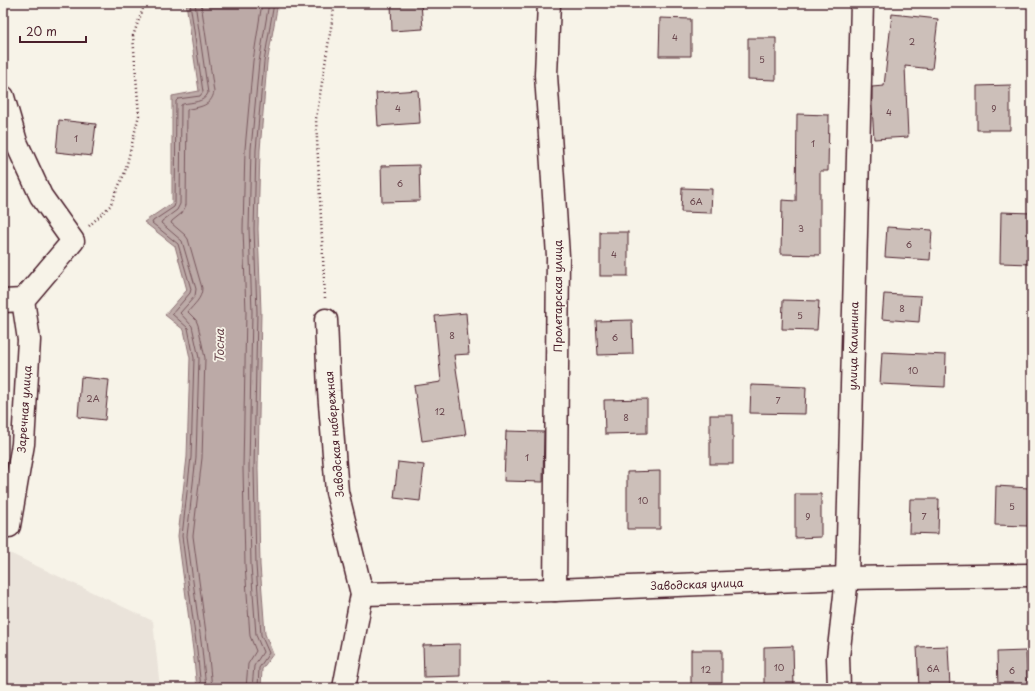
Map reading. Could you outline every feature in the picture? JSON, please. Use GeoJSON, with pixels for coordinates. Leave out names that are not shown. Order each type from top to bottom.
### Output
{"type":"FeatureCollection","features":[{"type":"Feature","properties":{"kind":"street","name":"Пролетарская улица"},"geometry":{"type":"LineString","coordinates":[[548,3],[546,75],[558,256],[555,590]]}},
{"type":"Feature","properties":{"kind":"street","name":"улица Калинина"},"geometry":{"type":"LineString","coordinates":[[839,688],[838,657],[847,578],[862,3]]}},
{"type":"Feature","properties":{"kind":"street"},"geometry":{"type":"LineString","coordinates":[[3,97],[16,142],[41,196],[74,241],[13,300]]}},
{"type":"Feature","properties":{"kind":"street","name":"Заречная улица"},"geometry":{"type":"LineString","coordinates":[[9,526],[23,444],[29,340],[13,300]]}},
{"type":"Feature","properties":{"kind":"street","name":"Заводская набережная"},"geometry":{"type":"LineString","coordinates":[[326,320],[328,391],[337,492],[362,594],[344,688]]}},
{"type":"Feature","properties":{"kind":"street","name":"Заводская улица"},"geometry":{"type":"LineString","coordinates":[[362,594],[555,590],[847,578],[1032,575]]}},
{"type":"Feature","properties":{"kind":"path"},"geometry":{"type":"LineString","coordinates":[[74,241],[110,206],[125,172],[139,115],[133,36],[145,3]]}},
{"type":"Feature","properties":{"kind":"path"},"geometry":{"type":"LineString","coordinates":[[326,320],[316,119],[335,3]]}},
{"type":"Feature","properties":{"kind":"shaded area"},"geometry":{"type":"Polygon","coordinates":[[[3,550],[153,621],[160,688],[3,688],[3,550]]]}},
{"type":"Feature","properties":{"kind":"water","name":"Тосна"},"geometry":{"type":"Polygon","coordinates":[[[186,3],[278,3],[267,63],[260,150],[258,229],[261,312],[258,468],[260,565],[265,634],[273,654],[262,669],[261,688],[197,688],[178,536],[187,457],[190,358],[184,330],[165,315],[187,290],[175,246],[144,222],[172,203],[172,96],[199,91],[186,3]]]}},
{"type":"Feature","properties":{"kind":"building"},"geometry":{"type":"Polygon","coordinates":[[[391,3],[421,3],[423,29],[392,31],[391,3]]]}},
{"type":"Feature","properties":{"kind":"building"},"geometry":{"type":"Polygon","coordinates":[[[892,14],[938,19],[932,69],[905,66],[908,137],[874,139],[872,87],[884,86],[892,14]]]}},
{"type":"Feature","properties":{"kind":"building"},"geometry":{"type":"Polygon","coordinates":[[[660,18],[691,19],[691,56],[659,56],[660,18]]]}},
{"type":"Feature","properties":{"kind":"building"},"geometry":{"type":"Polygon","coordinates":[[[748,38],[776,38],[776,80],[748,79],[748,38]]]}},
{"type":"Feature","properties":{"kind":"building"},"geometry":{"type":"Polygon","coordinates":[[[1010,85],[1010,130],[977,130],[977,86],[1010,85]]]}},
{"type":"Feature","properties":{"kind":"building"},"geometry":{"type":"Polygon","coordinates":[[[418,90],[420,123],[378,126],[376,93],[418,90]]]}},
{"type":"Feature","properties":{"kind":"building"},"geometry":{"type":"Polygon","coordinates":[[[797,114],[829,115],[828,171],[820,171],[820,255],[781,254],[782,200],[796,201],[797,114]]]}},
{"type":"Feature","properties":{"kind":"building"},"geometry":{"type":"Polygon","coordinates":[[[59,120],[96,124],[92,156],[56,152],[59,120]]]}},
{"type":"Feature","properties":{"kind":"building"},"geometry":{"type":"Polygon","coordinates":[[[419,165],[420,201],[382,202],[381,166],[419,165]]]}},
{"type":"Feature","properties":{"kind":"building"},"geometry":{"type":"Polygon","coordinates":[[[682,188],[712,189],[711,213],[681,212],[682,188]]]}},
{"type":"Feature","properties":{"kind":"building"},"geometry":{"type":"Polygon","coordinates":[[[1001,212],[1032,213],[1031,264],[1000,263],[1001,212]]]}},
{"type":"Feature","properties":{"kind":"building"},"geometry":{"type":"Polygon","coordinates":[[[887,227],[932,230],[930,260],[885,257],[887,227]]]}},
{"type":"Feature","properties":{"kind":"building"},"geometry":{"type":"Polygon","coordinates":[[[600,232],[628,232],[628,276],[600,276],[600,232]]]}},
{"type":"Feature","properties":{"kind":"building"},"geometry":{"type":"Polygon","coordinates":[[[884,294],[921,296],[919,322],[882,319],[884,294]]]}},
{"type":"Feature","properties":{"kind":"building"},"geometry":{"type":"Polygon","coordinates":[[[783,300],[819,301],[817,330],[782,329],[783,300]]]}},
{"type":"Feature","properties":{"kind":"building"},"geometry":{"type":"Polygon","coordinates":[[[466,313],[469,354],[454,355],[466,435],[422,441],[414,386],[441,382],[435,316],[466,313]]]}},
{"type":"Feature","properties":{"kind":"building"},"geometry":{"type":"Polygon","coordinates":[[[632,320],[633,354],[598,355],[596,321],[632,320]]]}},
{"type":"Feature","properties":{"kind":"building"},"geometry":{"type":"Polygon","coordinates":[[[882,352],[946,355],[945,387],[880,384],[882,352]]]}},
{"type":"Feature","properties":{"kind":"building"},"geometry":{"type":"Polygon","coordinates":[[[81,377],[109,380],[105,420],[78,417],[81,377]]]}},
{"type":"Feature","properties":{"kind":"building"},"geometry":{"type":"Polygon","coordinates":[[[751,385],[806,387],[805,414],[750,413],[751,385]]]}},
{"type":"Feature","properties":{"kind":"building"},"geometry":{"type":"Polygon","coordinates":[[[647,399],[647,433],[605,434],[604,400],[647,399]]]}},
{"type":"Feature","properties":{"kind":"building"},"geometry":{"type":"Polygon","coordinates":[[[710,415],[733,415],[733,464],[710,464],[710,415]]]}},
{"type":"Feature","properties":{"kind":"building"},"geometry":{"type":"Polygon","coordinates":[[[506,431],[544,432],[543,482],[504,481],[506,431]]]}},
{"type":"Feature","properties":{"kind":"building"},"geometry":{"type":"Polygon","coordinates":[[[398,462],[424,465],[420,501],[394,498],[398,462]]]}},
{"type":"Feature","properties":{"kind":"building"},"geometry":{"type":"Polygon","coordinates":[[[660,471],[660,529],[627,529],[627,472],[660,471]]]}},
{"type":"Feature","properties":{"kind":"building"},"geometry":{"type":"Polygon","coordinates":[[[996,486],[1029,488],[1028,526],[995,525],[996,486]]]}},
{"type":"Feature","properties":{"kind":"building"},"geometry":{"type":"Polygon","coordinates":[[[795,494],[821,494],[821,537],[795,538],[795,494]]]}},
{"type":"Feature","properties":{"kind":"building"},"geometry":{"type":"Polygon","coordinates":[[[910,499],[939,499],[938,534],[909,533],[910,499]]]}},
{"type":"Feature","properties":{"kind":"building"},"geometry":{"type":"Polygon","coordinates":[[[460,644],[460,676],[424,677],[423,645],[460,644]]]}},
{"type":"Feature","properties":{"kind":"building"},"geometry":{"type":"Polygon","coordinates":[[[793,646],[794,688],[764,688],[764,647],[793,646]]]}},
{"type":"Feature","properties":{"kind":"building"},"geometry":{"type":"Polygon","coordinates":[[[948,646],[950,688],[919,688],[917,647],[948,646]]]}},
{"type":"Feature","properties":{"kind":"building"},"geometry":{"type":"Polygon","coordinates":[[[691,650],[722,650],[722,688],[691,688],[691,650]]]}},
{"type":"Feature","properties":{"kind":"building"},"geometry":{"type":"Polygon","coordinates":[[[1026,651],[1028,688],[998,688],[997,652],[1026,651]]]}}]}
